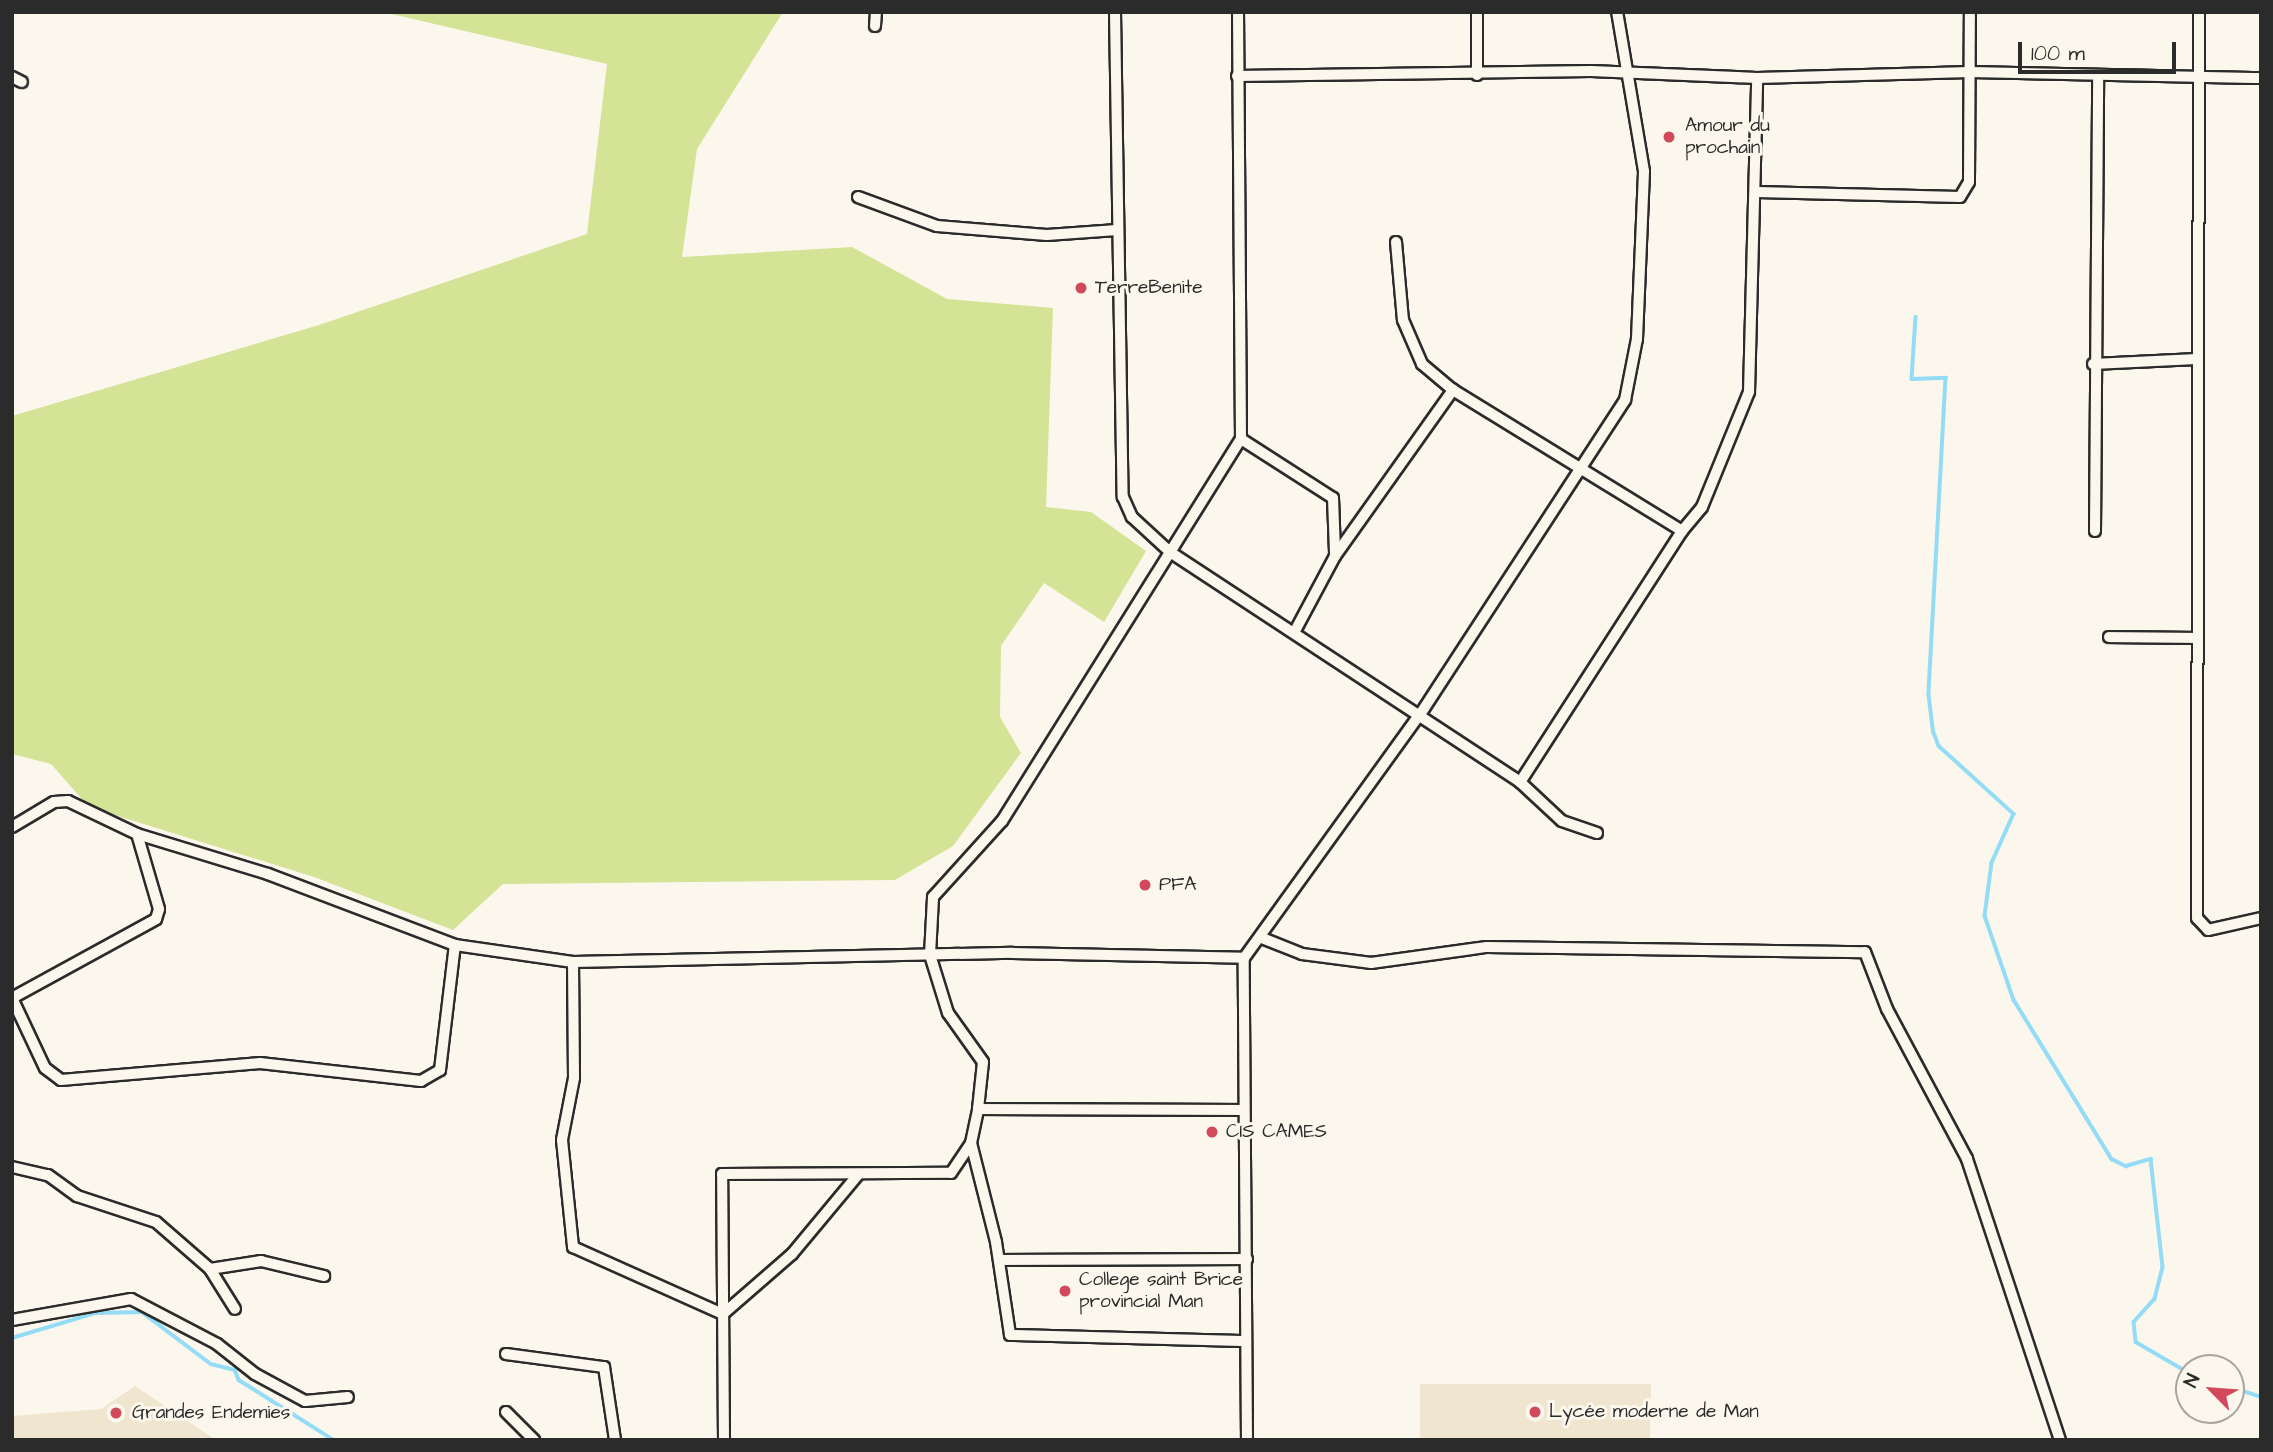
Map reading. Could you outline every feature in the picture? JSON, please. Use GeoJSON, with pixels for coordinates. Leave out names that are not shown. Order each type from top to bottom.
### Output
{"type":"FeatureCollection","features":[{"type":"Feature","properties":{"kind":"street"},"geometry":{"type":"LineString","coordinates":[[875,26],[876,12]]}},
{"type":"Feature","properties":{"kind":"street"},"geometry":{"type":"LineString","coordinates":[[1115,12],[1123,497],[1132,517],[1170,552],[1421,713],[1520,782],[1562,821],[1597,833]]}},
{"type":"Feature","properties":{"kind":"street"},"geometry":{"type":"LineString","coordinates":[[724,1440],[722,1174],[857,1176],[951,1173],[971,1143],[983,1062],[948,1013],[930,955],[929,917],[940,884],[1002,821],[1241,439],[1238,12]]}},
{"type":"Feature","properties":{"kind":"street"},"geometry":{"type":"LineString","coordinates":[[1477,12],[1477,75]]}},
{"type":"Feature","properties":{"kind":"street"},"geometry":{"type":"LineString","coordinates":[[1247,1440],[1244,958],[1262,938],[1421,713],[1625,400],[1633,371],[1644,171],[1617,12]]}},
{"type":"Feature","properties":{"kind":"street"},"geometry":{"type":"LineString","coordinates":[[1757,192],[1960,197],[1969,182],[1969,12]]}},
{"type":"Feature","properties":{"kind":"street"},"geometry":{"type":"LineString","coordinates":[[2199,12],[2201,78],[2197,359],[2197,918],[2208,930],[2261,918]]}},
{"type":"Feature","properties":{"kind":"street"},"geometry":{"type":"LineString","coordinates":[[1237,76],[1629,75],[1757,78],[1970,72],[2098,78],[2261,78]]}},
{"type":"Feature","properties":{"kind":"street"},"geometry":{"type":"LineString","coordinates":[[1520,782],[1682,531],[1702,507],[1749,392],[1755,337],[1750,231],[1757,192],[1757,78]]}},
{"type":"Feature","properties":{"kind":"street"},"geometry":{"type":"LineString","coordinates":[[2095,531],[2093,363],[2098,78]]}},
{"type":"Feature","properties":{"kind":"street"},"geometry":{"type":"LineString","coordinates":[[858,197],[937,226],[1047,235],[1117,230]]}},
{"type":"Feature","properties":{"kind":"street"},"geometry":{"type":"LineString","coordinates":[[1396,242],[1407,336],[1422,364],[1453,390],[1580,471],[1682,531]]}},
{"type":"Feature","properties":{"kind":"street"},"geometry":{"type":"LineString","coordinates":[[2093,363],[2197,359]]}},
{"type":"Feature","properties":{"kind":"street"},"geometry":{"type":"LineString","coordinates":[[1295,631],[1335,556],[1453,390]]}},
{"type":"Feature","properties":{"kind":"street"},"geometry":{"type":"LineString","coordinates":[[1241,439],[1333,498],[1335,556]]}},
{"type":"Feature","properties":{"kind":"street"},"geometry":{"type":"LineString","coordinates":[[2109,637],[2196,638]]}},
{"type":"Feature","properties":{"kind":"street"},"geometry":{"type":"LineString","coordinates":[[12,827],[61,800],[136,834],[268,874],[455,944],[573,962],[930,955],[1244,958]]}},
{"type":"Feature","properties":{"kind":"street"},"geometry":{"type":"LineString","coordinates":[[136,834],[159,908],[156,919],[12,998],[46,1068],[61,1080],[260,1063],[421,1081],[440,1070],[455,944]]}},
{"type":"Feature","properties":{"kind":"street"},"geometry":{"type":"LineString","coordinates":[[1262,938],[1302,954],[1371,963],[1487,947],[1865,952],[1887,1009],[1967,1159],[2060,1440]]}},
{"type":"Feature","properties":{"kind":"street"},"geometry":{"type":"LineString","coordinates":[[573,962],[574,1078],[562,1140],[569,1239],[584,1254],[723,1314]]}},
{"type":"Feature","properties":{"kind":"street"},"geometry":{"type":"LineString","coordinates":[[978,1109],[1243,1110]]}},
{"type":"Feature","properties":{"kind":"street"},"geometry":{"type":"LineString","coordinates":[[971,1143],[999,1260],[1012,1336],[1246,1341]]}},
{"type":"Feature","properties":{"kind":"street"},"geometry":{"type":"LineString","coordinates":[[12,1167],[48,1175],[90,1201],[133,1210],[210,1269],[235,1309]]}},
{"type":"Feature","properties":{"kind":"street"},"geometry":{"type":"LineString","coordinates":[[723,1314],[792,1254],[857,1176]]}},
{"type":"Feature","properties":{"kind":"street"},"geometry":{"type":"LineString","coordinates":[[999,1260],[1247,1259]]}},
{"type":"Feature","properties":{"kind":"street"},"geometry":{"type":"LineString","coordinates":[[210,1269],[261,1261],[324,1276]]}},
{"type":"Feature","properties":{"kind":"street"},"geometry":{"type":"LineString","coordinates":[[12,1320],[131,1299],[217,1343],[305,1401],[348,1397]]}},
{"type":"Feature","properties":{"kind":"street"},"geometry":{"type":"LineString","coordinates":[[506,1354],[604,1367],[615,1440]]}},
{"type":"Feature","properties":{"kind":"street"},"geometry":{"type":"LineString","coordinates":[[506,1412],[534,1440]]}},
{"type":"Feature","properties":{"kind":"shaded area","name":"Lycée moderne de Man"},"geometry":{"type":"Polygon","coordinates":[[[1420,1384],[1651,1384],[1650,1440],[1420,1440],[1420,1384]]]}},
{"type":"Feature","properties":{"kind":"shaded area","name":"Grandes Endemies"},"geometry":{"type":"Polygon","coordinates":[[[135,1386],[216,1440],[12,1440],[12,1416],[101,1409],[135,1386]]]}},
{"type":"Feature","properties":{"kind":"green space"},"geometry":{"type":"Polygon","coordinates":[[[383,12],[783,12],[697,149],[682,257],[852,247],[947,299],[1053,308],[1046,507],[1091,512],[1146,551],[1104,622],[1044,583],[1001,646],[1000,717],[1021,753],[953,846],[895,880],[503,884],[453,930],[314,877],[89,807],[51,764],[12,754],[12,416],[319,325],[587,234],[607,64],[383,12]]]}},
{"type":"Feature","properties":{"kind":"waterway"},"geometry":{"type":"LineString","coordinates":[[1916,317],[1912,379],[1946,378],[1929,695],[1934,733],[1939,746],[2014,814],[1992,863],[1985,916],[2014,1000],[2112,1159],[2126,1166],[2151,1159],[2163,1267],[2155,1299],[2134,1322],[2136,1342],[2175,1365]]}},
{"type":"Feature","properties":{"kind":"waterway"},"geometry":{"type":"LineString","coordinates":[[12,1338],[96,1313],[142,1312],[211,1364],[235,1370],[239,1380],[334,1440]]}},
{"type":"Feature","properties":{"kind":"waterway"},"geometry":{"type":"LineString","coordinates":[[2245,1392],[2261,1397]]}},
{"type":"Feature","properties":{"kind":"place","name":"Amour du prochain"},"geometry":{"type":"Point","coordinates":[1669,137]}},
{"type":"Feature","properties":{"kind":"place","name":"TerreBenite"},"geometry":{"type":"Point","coordinates":[1081,288]}},
{"type":"Feature","properties":{"kind":"place","name":"PFA"},"geometry":{"type":"Point","coordinates":[1145,885]}},
{"type":"Feature","properties":{"kind":"place","name":"CIS CAMES"},"geometry":{"type":"Point","coordinates":[1212,1132]}},
{"type":"Feature","properties":{"kind":"place","name":"College saint Brice provincial Man"},"geometry":{"type":"Point","coordinates":[1065,1291]}},
{"type":"Feature","properties":{"kind":"place","name":"Lycée moderne de Man"},"geometry":{"type":"Point","coordinates":[1535,1412]}},
{"type":"Feature","properties":{"kind":"place","name":"Grandes Endemies"},"geometry":{"type":"Point","coordinates":[116,1413]}}]}
